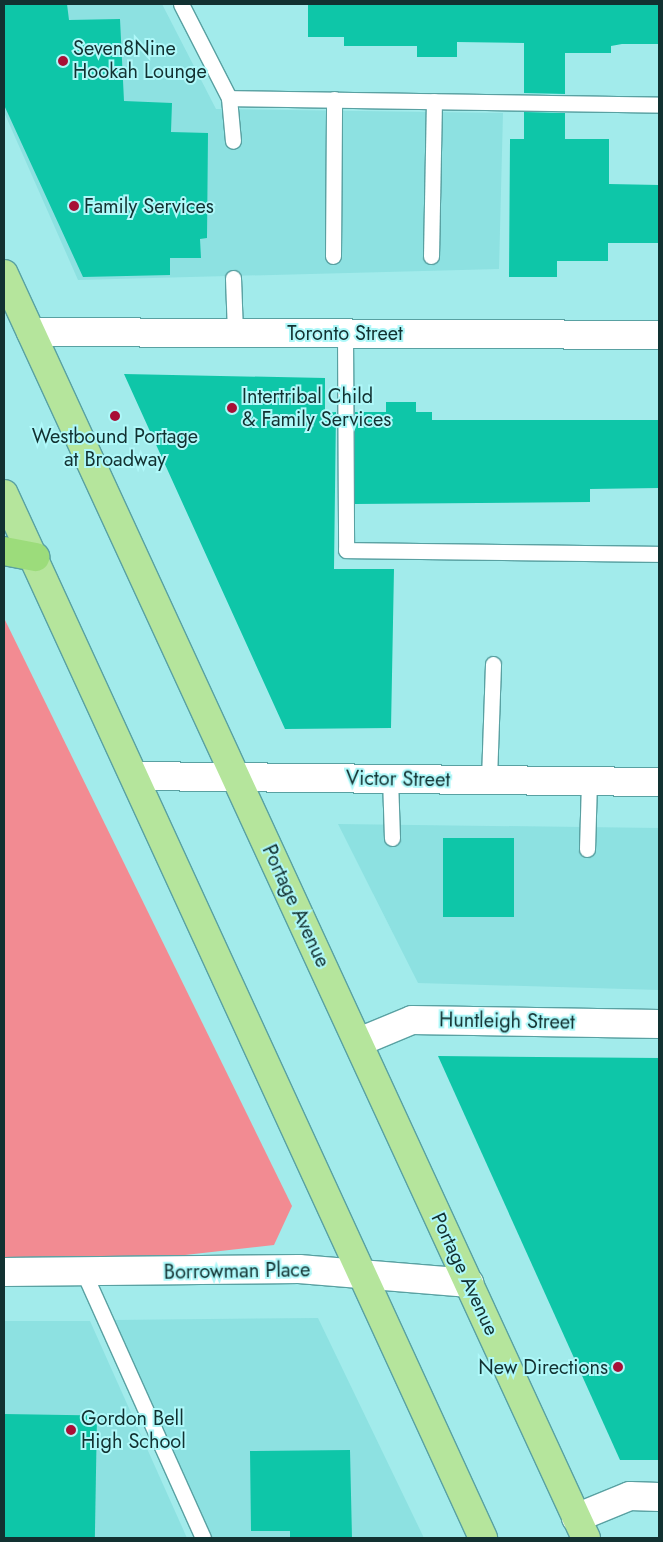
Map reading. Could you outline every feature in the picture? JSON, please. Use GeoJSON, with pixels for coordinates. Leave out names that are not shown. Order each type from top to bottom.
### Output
{"type":"FeatureCollection","features":[{"type":"Feature","properties":{"kind":"highway"},"geometry":{"type":"LineString","coordinates":[[4,551],[35,557]]}},
{"type":"Feature","properties":{"kind":"main road","name":"Portage Avenue"},"geometry":{"type":"LineString","coordinates":[[4,274],[581,1528]]}},
{"type":"Feature","properties":{"kind":"main road"},"geometry":{"type":"LineString","coordinates":[[4,494],[136,776],[483,1538]]}},
{"type":"Feature","properties":{"kind":"street","name":"Toronto Street"},"geometry":{"type":"LineString","coordinates":[[31,332],[659,335]]}},
{"type":"Feature","properties":{"kind":"street","name":"Victor Street"},"geometry":{"type":"LineString","coordinates":[[136,776],[659,782]]}},
{"type":"Feature","properties":{"kind":"street","name":"Huntleigh Street"},"geometry":{"type":"LineString","coordinates":[[359,1042],[412,1020],[659,1024]]}},
{"type":"Feature","properties":{"kind":"street","name":"Borrowman Place"},"geometry":{"type":"LineString","coordinates":[[4,1272],[84,1273],[299,1269],[469,1283]]}},
{"type":"Feature","properties":{"kind":"street"},"geometry":{"type":"LineString","coordinates":[[581,1528],[630,1496],[659,1496]]}},
{"type":"Feature","properties":{"kind":"lane"},"geometry":{"type":"LineString","coordinates":[[181,4],[229,98],[233,141]]}},
{"type":"Feature","properties":{"kind":"lane"},"geometry":{"type":"LineString","coordinates":[[229,98],[659,105]]}},
{"type":"Feature","properties":{"kind":"lane"},"geometry":{"type":"LineString","coordinates":[[333,256],[334,99]]}},
{"type":"Feature","properties":{"kind":"lane"},"geometry":{"type":"LineString","coordinates":[[431,256],[434,101]]}},
{"type":"Feature","properties":{"kind":"lane"},"geometry":{"type":"LineString","coordinates":[[233,278],[235,333]]}},
{"type":"Feature","properties":{"kind":"lane"},"geometry":{"type":"LineString","coordinates":[[346,333],[346,550],[659,554]]}},
{"type":"Feature","properties":{"kind":"lane"},"geometry":{"type":"LineString","coordinates":[[489,780],[493,664]]}},
{"type":"Feature","properties":{"kind":"lane"},"geometry":{"type":"LineString","coordinates":[[390,778],[392,838]]}},
{"type":"Feature","properties":{"kind":"lane"},"geometry":{"type":"LineString","coordinates":[[587,848],[589,781]]}},
{"type":"Feature","properties":{"kind":"lane"},"geometry":{"type":"LineString","coordinates":[[84,1273],[203,1538]]}},
{"type":"Feature","properties":{"kind":"shaded area"},"geometry":{"type":"Polygon","coordinates":[[[4,4],[162,4],[216,109],[503,113],[499,269],[78,280],[4,112],[4,4]]]}},
{"type":"Feature","properties":{"kind":"shaded area"},"geometry":{"type":"Polygon","coordinates":[[[4,618],[292,1206],[274,1245],[52,1270],[4,1266],[4,618]]]}},
{"type":"Feature","properties":{"kind":"shaded area"},"geometry":{"type":"Polygon","coordinates":[[[338,824],[659,828],[659,990],[418,983],[338,824]]]}},
{"type":"Feature","properties":{"kind":"shaded area"},"geometry":{"type":"Polygon","coordinates":[[[318,1318],[424,1538],[212,1538],[113,1320],[318,1318]]]}},
{"type":"Feature","properties":{"kind":"shaded area","name":"Gordon Bell High School"},"geometry":{"type":"Polygon","coordinates":[[[4,1321],[90,1321],[187,1538],[4,1538],[4,1321]]]}},
{"type":"Feature","properties":{"kind":"building"},"geometry":{"type":"Polygon","coordinates":[[[4,4],[67,4],[69,20],[120,19],[124,101],[172,103],[171,132],[208,133],[207,238],[200,239],[201,258],[170,258],[170,275],[83,277],[4,105],[4,4]]]}},
{"type":"Feature","properties":{"kind":"building"},"geometry":{"type":"Polygon","coordinates":[[[308,4],[659,4],[659,44],[622,44],[611,46],[611,53],[565,53],[565,94],[524,93],[524,43],[457,42],[457,57],[417,57],[417,46],[344,46],[344,37],[308,37],[308,4]]]}},
{"type":"Feature","properties":{"kind":"building"},"geometry":{"type":"Polygon","coordinates":[[[524,112],[565,113],[565,139],[609,139],[609,184],[659,185],[659,243],[608,243],[608,261],[557,261],[557,277],[509,277],[510,139],[524,139],[524,112]]]}},
{"type":"Feature","properties":{"kind":"building"},"geometry":{"type":"Polygon","coordinates":[[[124,374],[325,378],[325,413],[336,412],[334,569],[394,569],[391,728],[285,729],[124,374]]]}},
{"type":"Feature","properties":{"kind":"building"},"geometry":{"type":"Polygon","coordinates":[[[386,402],[416,402],[416,412],[432,412],[432,420],[659,420],[659,488],[590,489],[590,502],[355,504],[355,412],[386,412],[386,402]]]}},
{"type":"Feature","properties":{"kind":"building"},"geometry":{"type":"Polygon","coordinates":[[[443,838],[514,838],[514,917],[443,917],[443,838]]]}},
{"type":"Feature","properties":{"kind":"building"},"geometry":{"type":"Polygon","coordinates":[[[438,1056],[659,1058],[659,1460],[620,1460],[438,1056]]]}},
{"type":"Feature","properties":{"kind":"building"},"geometry":{"type":"Polygon","coordinates":[[[4,1414],[97,1416],[95,1538],[4,1538],[4,1414]]]}},
{"type":"Feature","properties":{"kind":"building"},"geometry":{"type":"Polygon","coordinates":[[[350,1450],[352,1538],[290,1538],[290,1531],[251,1531],[250,1451],[350,1450]]]}},
{"type":"Feature","properties":{"kind":"place","name":"Seven8Nine Hookah Lounge"},"geometry":{"type":"Point","coordinates":[63,61]}},
{"type":"Feature","properties":{"kind":"place","name":"Family Services"},"geometry":{"type":"Point","coordinates":[74,206]}},
{"type":"Feature","properties":{"kind":"place","name":"Intertribal Child & Family Services"},"geometry":{"type":"Point","coordinates":[232,408]}},
{"type":"Feature","properties":{"kind":"place","name":"Westbound Portage at Broadway"},"geometry":{"type":"Point","coordinates":[115,416]}},
{"type":"Feature","properties":{"kind":"place","name":"New Directions"},"geometry":{"type":"Point","coordinates":[618,1367]}},
{"type":"Feature","properties":{"kind":"place","name":"Gordon Bell High School"},"geometry":{"type":"Point","coordinates":[71,1430]}}]}
